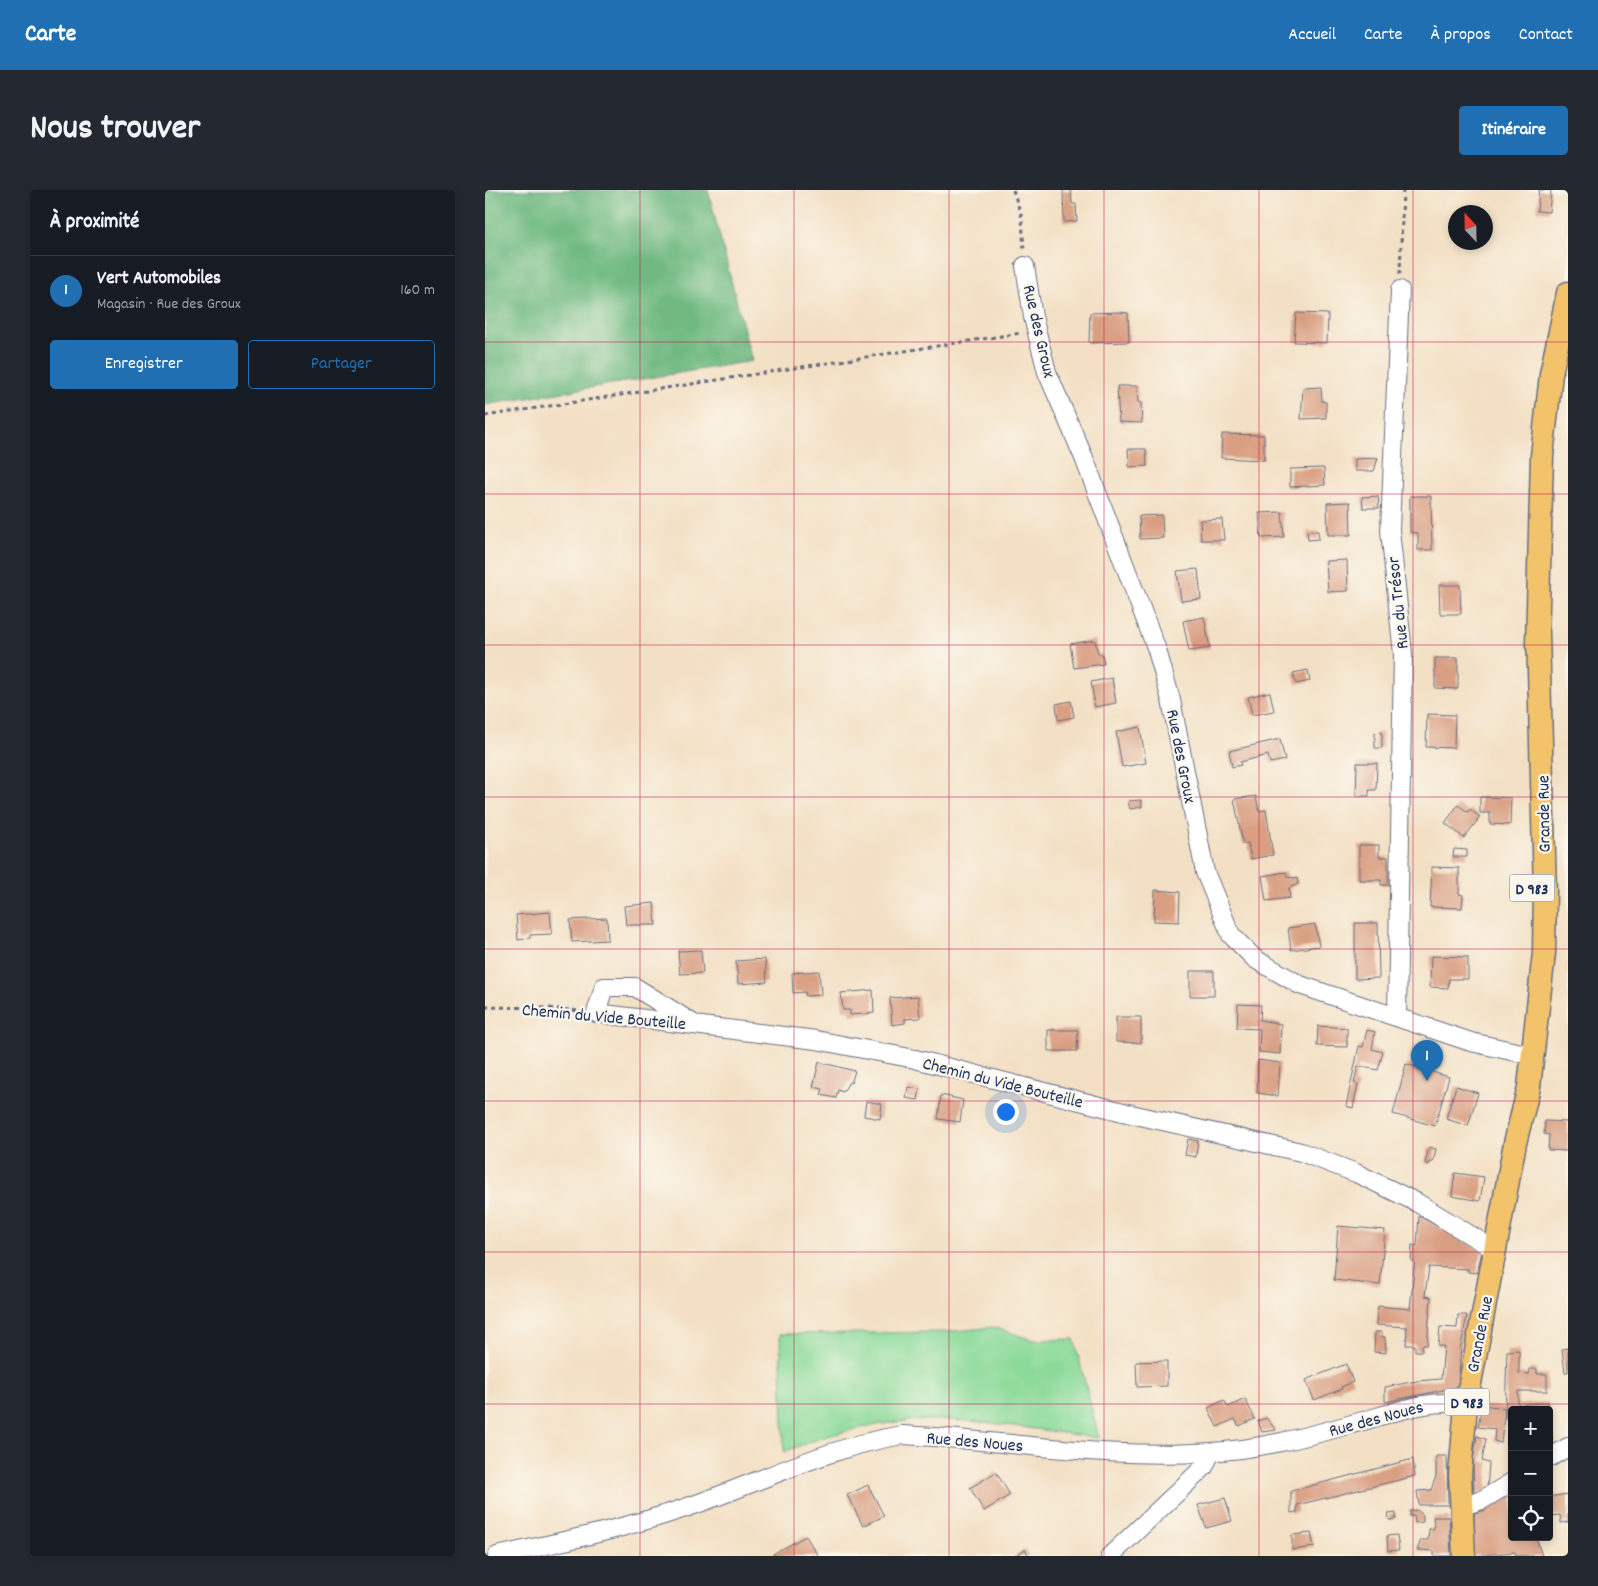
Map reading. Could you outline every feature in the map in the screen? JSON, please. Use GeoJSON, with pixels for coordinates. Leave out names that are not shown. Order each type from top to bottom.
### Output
{"type":"FeatureCollection","features":[{"type":"Feature","properties":{"kind":"main road","name":"Grande Rue"},"geometry":{"type":"LineString","coordinates":[[1464,1556],[1461,1507],[1461,1442],[1466,1405],[1515,1143],[1528,1054],[1531,924],[1531,740],[1538,632],[1541,456],[1551,374],[1568,293]]}},
{"type":"Feature","properties":{"kind":"street","name":"Rue des Groux"},"geometry":{"type":"LineString","coordinates":[[1025,266],[1036,331],[1047,372],[1084,458],[1157,650],[1171,700],[1205,872],[1231,935],[1255,959],[1300,985],[1471,1042],[1528,1054]]}},
{"type":"Feature","properties":{"kind":"street","name":"Rue du Trésor"},"geometry":{"type":"LineString","coordinates":[[1397,1016],[1403,654],[1390,530],[1400,290]]}},
{"type":"Feature","properties":{"kind":"street"},"geometry":{"type":"LineString","coordinates":[[596,1013],[604,987],[635,987],[694,1024]]}},
{"type":"Feature","properties":{"kind":"street","name":"Chemin du Vide Bouteille"},"geometry":{"type":"LineString","coordinates":[[596,1013],[816,1040],[915,1059],[1131,1114],[1301,1152],[1355,1173],[1417,1202],[1495,1250]]}},
{"type":"Feature","properties":{"kind":"street","name":"Rue des Noues"},"geometry":{"type":"LineString","coordinates":[[497,1556],[625,1527],[686,1508],[828,1452],[867,1441],[902,1435],[1129,1452],[1211,1452],[1259,1447],[1302,1438],[1437,1402],[1466,1405]]}},
{"type":"Feature","properties":{"kind":"street"},"geometry":{"type":"LineString","coordinates":[[1553,1456],[1568,1447]]}},
{"type":"Feature","properties":{"kind":"street"},"geometry":{"type":"LineString","coordinates":[[1110,1556],[1205,1468],[1211,1452]]}},
{"type":"Feature","properties":{"kind":"street"},"geometry":{"type":"LineString","coordinates":[[1461,1507],[1482,1500],[1508,1484]]}},
{"type":"Feature","properties":{"kind":"path"},"geometry":{"type":"LineString","coordinates":[[1013,190],[1022,218],[1025,266]]}},
{"type":"Feature","properties":{"kind":"path"},"geometry":{"type":"LineString","coordinates":[[1400,290],[1403,190]]}},
{"type":"Feature","properties":{"kind":"path"},"geometry":{"type":"LineString","coordinates":[[485,416],[1036,331]]}},
{"type":"Feature","properties":{"kind":"path","name":"Chemin du Vide Bouteille"},"geometry":{"type":"LineString","coordinates":[[485,1007],[548,1008],[596,1013]]}},
{"type":"Feature","properties":{"kind":"green space"},"geometry":{"type":"Polygon","coordinates":[[[485,190],[708,190],[752,361],[485,405],[485,190]]]}},
{"type":"Feature","properties":{"kind":"green space"},"geometry":{"type":"Polygon","coordinates":[[[993,1327],[1033,1340],[1074,1339],[1099,1438],[989,1423],[924,1420],[888,1423],[835,1434],[784,1452],[780,1334],[946,1332],[993,1327]]]}},
{"type":"Feature","properties":{"kind":"building"},"geometry":{"type":"Polygon","coordinates":[[[1063,190],[1071,190],[1072,204],[1076,204],[1077,221],[1064,222],[1063,190]]]}},
{"type":"Feature","properties":{"kind":"building"},"geometry":{"type":"Polygon","coordinates":[[[1539,190],[1551,190],[1549,212],[1537,211],[1539,190]]]}},
{"type":"Feature","properties":{"kind":"building"},"geometry":{"type":"Polygon","coordinates":[[[1090,313],[1128,313],[1129,342],[1089,343],[1090,313]]]}},
{"type":"Feature","properties":{"kind":"building"},"geometry":{"type":"Polygon","coordinates":[[[1296,313],[1328,314],[1327,343],[1294,342],[1296,313]]]}},
{"type":"Feature","properties":{"kind":"building"},"geometry":{"type":"Polygon","coordinates":[[[1117,386],[1137,386],[1138,402],[1141,403],[1142,423],[1119,422],[1117,386]]]}},
{"type":"Feature","properties":{"kind":"building"},"geometry":{"type":"Polygon","coordinates":[[[1321,387],[1322,401],[1326,402],[1326,418],[1301,419],[1303,388],[1321,387]]]}},
{"type":"Feature","properties":{"kind":"building"},"geometry":{"type":"Polygon","coordinates":[[[1222,434],[1264,435],[1264,460],[1221,458],[1222,434]]]}},
{"type":"Feature","properties":{"kind":"building"},"geometry":{"type":"Polygon","coordinates":[[[1128,449],[1146,449],[1147,466],[1129,467],[1128,449]]]}},
{"type":"Feature","properties":{"kind":"building"},"geometry":{"type":"Polygon","coordinates":[[[1378,458],[1374,471],[1355,471],[1355,459],[1378,458]]]}},
{"type":"Feature","properties":{"kind":"building"},"geometry":{"type":"Polygon","coordinates":[[[1324,468],[1325,485],[1290,487],[1290,469],[1324,468]]]}},
{"type":"Feature","properties":{"kind":"building"},"geometry":{"type":"Polygon","coordinates":[[[1378,496],[1379,508],[1363,508],[1362,497],[1378,496]]]}},
{"type":"Feature","properties":{"kind":"building"},"geometry":{"type":"Polygon","coordinates":[[[1410,496],[1431,496],[1432,550],[1418,550],[1418,533],[1410,532],[1410,496]]]}},
{"type":"Feature","properties":{"kind":"building"},"geometry":{"type":"Polygon","coordinates":[[[1350,502],[1351,535],[1328,535],[1327,503],[1350,502]]]}},
{"type":"Feature","properties":{"kind":"building"},"geometry":{"type":"Polygon","coordinates":[[[1282,512],[1284,537],[1261,538],[1259,513],[1282,512]]]}},
{"type":"Feature","properties":{"kind":"building"},"geometry":{"type":"Polygon","coordinates":[[[1162,515],[1163,538],[1140,539],[1139,516],[1162,515]]]}},
{"type":"Feature","properties":{"kind":"building"},"geometry":{"type":"Polygon","coordinates":[[[1222,519],[1224,540],[1201,540],[1200,520],[1222,519]]]}},
{"type":"Feature","properties":{"kind":"building"},"geometry":{"type":"Polygon","coordinates":[[[1307,531],[1318,531],[1319,539],[1308,540],[1307,531]]]}},
{"type":"Feature","properties":{"kind":"building"},"geometry":{"type":"Polygon","coordinates":[[[1347,560],[1348,591],[1328,592],[1326,561],[1347,560]]]}},
{"type":"Feature","properties":{"kind":"building"},"geometry":{"type":"Polygon","coordinates":[[[1198,569],[1201,599],[1181,601],[1177,571],[1198,569]]]}},
{"type":"Feature","properties":{"kind":"building"},"geometry":{"type":"Polygon","coordinates":[[[1439,585],[1460,585],[1461,614],[1440,614],[1439,585]]]}},
{"type":"Feature","properties":{"kind":"building"},"geometry":{"type":"Polygon","coordinates":[[[1204,617],[1210,648],[1189,651],[1183,621],[1204,617]]]}},
{"type":"Feature","properties":{"kind":"building"},"geometry":{"type":"Polygon","coordinates":[[[1095,640],[1098,654],[1102,654],[1104,664],[1074,668],[1070,644],[1095,640]]]}},
{"type":"Feature","properties":{"kind":"building"},"geometry":{"type":"Polygon","coordinates":[[[1435,658],[1458,658],[1458,689],[1435,688],[1435,658]]]}},
{"type":"Feature","properties":{"kind":"building"},"geometry":{"type":"Polygon","coordinates":[[[1308,670],[1310,681],[1296,684],[1293,673],[1308,670]]]}},
{"type":"Feature","properties":{"kind":"building"},"geometry":{"type":"Polygon","coordinates":[[[1112,678],[1116,703],[1095,707],[1091,682],[1112,678]]]}},
{"type":"Feature","properties":{"kind":"building"},"geometry":{"type":"Polygon","coordinates":[[[1270,692],[1274,711],[1252,715],[1248,697],[1270,692]]]}},
{"type":"Feature","properties":{"kind":"building"},"geometry":{"type":"Polygon","coordinates":[[[1071,701],[1074,717],[1058,720],[1056,704],[1071,701]]]}},
{"type":"Feature","properties":{"kind":"building"},"geometry":{"type":"Polygon","coordinates":[[[1427,714],[1455,715],[1454,748],[1426,747],[1427,714]]]}},
{"type":"Feature","properties":{"kind":"building"},"geometry":{"type":"Polygon","coordinates":[[[1140,727],[1146,763],[1122,767],[1116,732],[1140,727]]]}},
{"type":"Feature","properties":{"kind":"building"},"geometry":{"type":"Polygon","coordinates":[[[1382,732],[1382,748],[1375,748],[1375,733],[1382,732]]]}},
{"type":"Feature","properties":{"kind":"building"},"geometry":{"type":"Polygon","coordinates":[[[1280,739],[1285,760],[1270,763],[1268,755],[1240,762],[1241,765],[1232,767],[1229,751],[1280,739]]]}},
{"type":"Feature","properties":{"kind":"building"},"geometry":{"type":"Polygon","coordinates":[[[1357,763],[1377,763],[1376,790],[1369,790],[1369,796],[1356,796],[1357,763]]]}},
{"type":"Feature","properties":{"kind":"building"},"geometry":{"type":"Polygon","coordinates":[[[1256,796],[1259,811],[1266,810],[1273,855],[1251,859],[1248,843],[1243,844],[1234,799],[1256,796]]]}},
{"type":"Feature","properties":{"kind":"building"},"geometry":{"type":"Polygon","coordinates":[[[1480,797],[1511,798],[1510,825],[1490,824],[1490,813],[1480,813],[1480,797]]]}},
{"type":"Feature","properties":{"kind":"building"},"geometry":{"type":"Polygon","coordinates":[[[1141,800],[1142,807],[1130,809],[1128,801],[1141,800]]]}},
{"type":"Feature","properties":{"kind":"building"},"geometry":{"type":"Polygon","coordinates":[[[1458,805],[1468,812],[1470,809],[1480,817],[1464,838],[1445,823],[1458,805]]]}},
{"type":"Feature","properties":{"kind":"building"},"geometry":{"type":"Polygon","coordinates":[[[1359,845],[1379,845],[1379,857],[1388,857],[1388,885],[1381,885],[1381,880],[1359,880],[1359,845]]]}},
{"type":"Feature","properties":{"kind":"building"},"geometry":{"type":"Polygon","coordinates":[[[1454,849],[1467,850],[1467,857],[1453,857],[1454,849]]]}},
{"type":"Feature","properties":{"kind":"building"},"geometry":{"type":"Polygon","coordinates":[[[1432,867],[1459,868],[1459,894],[1463,895],[1462,908],[1430,907],[1432,867]]]}},
{"type":"Feature","properties":{"kind":"building"},"geometry":{"type":"Polygon","coordinates":[[[1286,872],[1287,877],[1297,878],[1298,884],[1289,888],[1290,898],[1266,901],[1262,876],[1286,872]]]}},
{"type":"Feature","properties":{"kind":"building"},"geometry":{"type":"Polygon","coordinates":[[[1155,890],[1180,892],[1179,922],[1154,921],[1155,890]]]}},
{"type":"Feature","properties":{"kind":"building"},"geometry":{"type":"Polygon","coordinates":[[[654,903],[656,925],[626,925],[624,906],[654,903]]]}},
{"type":"Feature","properties":{"kind":"building"},"geometry":{"type":"Polygon","coordinates":[[[550,912],[552,934],[530,935],[530,938],[518,940],[516,915],[550,912]]]}},
{"type":"Feature","properties":{"kind":"building"},"geometry":{"type":"Polygon","coordinates":[[[607,918],[608,940],[572,942],[570,920],[607,918]]]}},
{"type":"Feature","properties":{"kind":"building"},"geometry":{"type":"Polygon","coordinates":[[[1355,923],[1378,923],[1379,978],[1355,979],[1355,923]]]}},
{"type":"Feature","properties":{"kind":"building"},"geometry":{"type":"Polygon","coordinates":[[[1315,924],[1319,946],[1291,950],[1288,928],[1315,924]]]}},
{"type":"Feature","properties":{"kind":"building"},"geometry":{"type":"Polygon","coordinates":[[[701,950],[703,973],[680,974],[678,951],[701,950]]]}},
{"type":"Feature","properties":{"kind":"building"},"geometry":{"type":"Polygon","coordinates":[[[1431,956],[1468,957],[1468,979],[1449,979],[1448,988],[1430,987],[1431,956]]]}},
{"type":"Feature","properties":{"kind":"building"},"geometry":{"type":"Polygon","coordinates":[[[765,959],[767,982],[738,984],[736,961],[765,959]]]}},
{"type":"Feature","properties":{"kind":"building"},"geometry":{"type":"Polygon","coordinates":[[[819,971],[821,995],[806,996],[805,992],[793,993],[792,973],[819,971]]]}},
{"type":"Feature","properties":{"kind":"building"},"geometry":{"type":"Polygon","coordinates":[[[1190,971],[1214,971],[1214,996],[1190,996],[1190,971]]]}},
{"type":"Feature","properties":{"kind":"building"},"geometry":{"type":"Polygon","coordinates":[[[873,990],[874,1013],[850,1015],[850,1010],[843,1010],[841,993],[873,990]]]}},
{"type":"Feature","properties":{"kind":"building"},"geometry":{"type":"Polygon","coordinates":[[[918,996],[920,1018],[905,1019],[905,1023],[892,1025],[890,998],[918,996]]]}},
{"type":"Feature","properties":{"kind":"building"},"geometry":{"type":"Polygon","coordinates":[[[1238,1004],[1261,1005],[1260,1020],[1281,1024],[1280,1054],[1259,1052],[1260,1029],[1237,1028],[1238,1004]]]}},
{"type":"Feature","properties":{"kind":"building"},"geometry":{"type":"Polygon","coordinates":[[[1116,1017],[1141,1017],[1141,1043],[1116,1042],[1116,1017]]]}},
{"type":"Feature","properties":{"kind":"building"},"geometry":{"type":"Polygon","coordinates":[[[1318,1026],[1347,1028],[1347,1047],[1317,1046],[1318,1026]]]}},
{"type":"Feature","properties":{"kind":"building"},"geometry":{"type":"Polygon","coordinates":[[[1048,1030],[1078,1030],[1077,1051],[1048,1051],[1048,1030]]]}},
{"type":"Feature","properties":{"kind":"building"},"geometry":{"type":"Polygon","coordinates":[[[1367,1030],[1375,1032],[1372,1049],[1383,1052],[1378,1070],[1358,1066],[1354,1083],[1358,1084],[1353,1108],[1346,1106],[1359,1046],[1363,1047],[1367,1030]]]}},
{"type":"Feature","properties":{"kind":"building"},"geometry":{"type":"Polygon","coordinates":[[[1258,1060],[1280,1063],[1278,1096],[1257,1093],[1258,1060]]]}},
{"type":"Feature","properties":{"kind":"building"},"geometry":{"type":"Polygon","coordinates":[[[819,1062],[855,1071],[851,1083],[849,1082],[843,1092],[838,1090],[836,1098],[821,1095],[823,1089],[813,1087],[819,1062]]]}},
{"type":"Feature","properties":{"kind":"building"},"geometry":{"type":"Polygon","coordinates":[[[1406,1064],[1449,1077],[1435,1126],[1393,1114],[1406,1064]]]}},
{"type":"Feature","properties":{"kind":"building"},"geometry":{"type":"Polygon","coordinates":[[[1456,1086],[1478,1093],[1468,1126],[1446,1119],[1456,1086]]]}},
{"type":"Feature","properties":{"kind":"building"},"geometry":{"type":"Polygon","coordinates":[[[908,1087],[920,1089],[918,1100],[906,1098],[908,1087]]]}},
{"type":"Feature","properties":{"kind":"building"},"geometry":{"type":"Polygon","coordinates":[[[941,1095],[963,1100],[960,1122],[938,1119],[941,1095]]]}},
{"type":"Feature","properties":{"kind":"building"},"geometry":{"type":"Polygon","coordinates":[[[866,1101],[882,1104],[880,1119],[864,1116],[866,1101]]]}},
{"type":"Feature","properties":{"kind":"building"},"geometry":{"type":"Polygon","coordinates":[[[1545,1121],[1568,1122],[1568,1151],[1548,1150],[1549,1135],[1544,1134],[1545,1121]]]}},
{"type":"Feature","properties":{"kind":"building"},"geometry":{"type":"Polygon","coordinates":[[[1188,1139],[1198,1141],[1196,1157],[1185,1155],[1188,1139]]]}},
{"type":"Feature","properties":{"kind":"building"},"geometry":{"type":"Polygon","coordinates":[[[1429,1147],[1436,1149],[1433,1162],[1430,1162],[1429,1165],[1425,1163],[1429,1147]]]}},
{"type":"Feature","properties":{"kind":"building"},"geometry":{"type":"Polygon","coordinates":[[[1455,1173],[1484,1177],[1480,1201],[1452,1196],[1455,1173]]]}},
{"type":"Feature","properties":{"kind":"building"},"geometry":{"type":"Polygon","coordinates":[[[1419,1216],[1482,1251],[1477,1273],[1468,1272],[1468,1269],[1429,1267],[1425,1296],[1431,1297],[1427,1345],[1422,1345],[1422,1351],[1415,1351],[1415,1345],[1406,1345],[1407,1327],[1376,1325],[1378,1306],[1410,1309],[1415,1261],[1411,1261],[1412,1245],[1417,1246],[1419,1216]]]}},
{"type":"Feature","properties":{"kind":"building"},"geometry":{"type":"Polygon","coordinates":[[[1338,1226],[1385,1230],[1380,1285],[1334,1280],[1338,1226]]]}},
{"type":"Feature","properties":{"kind":"building"},"geometry":{"type":"Polygon","coordinates":[[[1458,1315],[1467,1315],[1461,1346],[1458,1387],[1385,1402],[1385,1387],[1441,1379],[1444,1346],[1438,1346],[1440,1327],[1457,1328],[1458,1315]]]}},
{"type":"Feature","properties":{"kind":"building"},"geometry":{"type":"Polygon","coordinates":[[[1375,1332],[1382,1332],[1382,1337],[1385,1337],[1386,1353],[1374,1352],[1375,1332]]]}},
{"type":"Feature","properties":{"kind":"building"},"geometry":{"type":"Polygon","coordinates":[[[1568,1348],[1568,1372],[1565,1372],[1562,1349],[1568,1348]]]}},
{"type":"Feature","properties":{"kind":"building"},"geometry":{"type":"Polygon","coordinates":[[[1519,1350],[1519,1373],[1529,1374],[1530,1369],[1537,1369],[1537,1374],[1547,1374],[1547,1391],[1518,1391],[1518,1405],[1548,1402],[1548,1406],[1508,1406],[1508,1418],[1505,1418],[1507,1351],[1519,1350]]]}},
{"type":"Feature","properties":{"kind":"building"},"geometry":{"type":"Polygon","coordinates":[[[1167,1361],[1167,1386],[1137,1387],[1136,1362],[1167,1361]]]}},
{"type":"Feature","properties":{"kind":"building"},"geometry":{"type":"Polygon","coordinates":[[[1346,1364],[1353,1382],[1341,1387],[1342,1389],[1314,1400],[1306,1380],[1346,1364]]]}},
{"type":"Feature","properties":{"kind":"building"},"geometry":{"type":"Polygon","coordinates":[[[1245,1399],[1255,1419],[1239,1426],[1235,1419],[1217,1427],[1208,1408],[1224,1400],[1228,1407],[1245,1399]]]}},
{"type":"Feature","properties":{"kind":"building"},"geometry":{"type":"Polygon","coordinates":[[[1482,1405],[1505,1408],[1501,1443],[1494,1441],[1495,1429],[1478,1427],[1482,1405]]]}},
{"type":"Feature","properties":{"kind":"building"},"geometry":{"type":"Polygon","coordinates":[[[1266,1418],[1276,1430],[1262,1432],[1258,1421],[1266,1418]]]}},
{"type":"Feature","properties":{"kind":"building"},"geometry":{"type":"Polygon","coordinates":[[[1477,1436],[1486,1439],[1482,1461],[1489,1463],[1487,1491],[1474,1494],[1473,1460],[1477,1436]]]}},
{"type":"Feature","properties":{"kind":"building"},"geometry":{"type":"Polygon","coordinates":[[[1436,1456],[1447,1456],[1448,1505],[1419,1505],[1417,1491],[1431,1490],[1436,1476],[1436,1456]]]}},
{"type":"Feature","properties":{"kind":"building"},"geometry":{"type":"Polygon","coordinates":[[[1413,1459],[1415,1476],[1297,1505],[1297,1512],[1291,1513],[1291,1491],[1413,1459]]]}},
{"type":"Feature","properties":{"kind":"building"},"geometry":{"type":"Polygon","coordinates":[[[996,1472],[1010,1495],[984,1511],[970,1488],[996,1472]]]}},
{"type":"Feature","properties":{"kind":"building"},"geometry":{"type":"Polygon","coordinates":[[[868,1485],[884,1516],[863,1526],[847,1495],[868,1485]]]}},
{"type":"Feature","properties":{"kind":"building"},"geometry":{"type":"Polygon","coordinates":[[[1508,1490],[1508,1541],[1537,1541],[1542,1556],[1516,1556],[1515,1552],[1473,1556],[1474,1513],[1486,1510],[1486,1504],[1508,1490]]]}},
{"type":"Feature","properties":{"kind":"building"},"geometry":{"type":"Polygon","coordinates":[[[1568,1494],[1568,1522],[1561,1523],[1560,1515],[1553,1516],[1553,1496],[1568,1494]]]}},
{"type":"Feature","properties":{"kind":"building"},"geometry":{"type":"Polygon","coordinates":[[[1225,1498],[1232,1521],[1206,1528],[1198,1505],[1225,1498]]]}},
{"type":"Feature","properties":{"kind":"building"},"geometry":{"type":"Polygon","coordinates":[[[1417,1510],[1423,1515],[1423,1522],[1415,1523],[1414,1516],[1410,1516],[1410,1511],[1417,1510]]]}},
{"type":"Feature","properties":{"kind":"building"},"geometry":{"type":"Polygon","coordinates":[[[1396,1513],[1396,1519],[1389,1520],[1388,1514],[1396,1513]]]}},
{"type":"Feature","properties":{"kind":"building"},"geometry":{"type":"Polygon","coordinates":[[[1433,1517],[1449,1517],[1451,1556],[1434,1556],[1434,1551],[1417,1550],[1421,1540],[1428,1540],[1429,1529],[1434,1529],[1433,1517]]]}},
{"type":"Feature","properties":{"kind":"building"},"geometry":{"type":"Polygon","coordinates":[[[1311,1533],[1314,1547],[1292,1550],[1292,1535],[1311,1533]]]}},
{"type":"Feature","properties":{"kind":"building"},"geometry":{"type":"Polygon","coordinates":[[[1397,1535],[1399,1550],[1388,1551],[1387,1536],[1397,1535]]]}},
{"type":"Feature","properties":{"kind":"building"},"geometry":{"type":"Polygon","coordinates":[[[806,1536],[818,1556],[774,1556],[773,1554],[806,1536]]]}},
{"type":"Feature","properties":{"kind":"building"},"geometry":{"type":"Polygon","coordinates":[[[1025,1549],[1029,1556],[1014,1556],[1023,1551],[1025,1549]]]}},
{"type":"Feature","properties":{"kind":"place","name":"Vert Automobiles"},"geometry":{"type":"Point","coordinates":[1427,1081]}}]}
